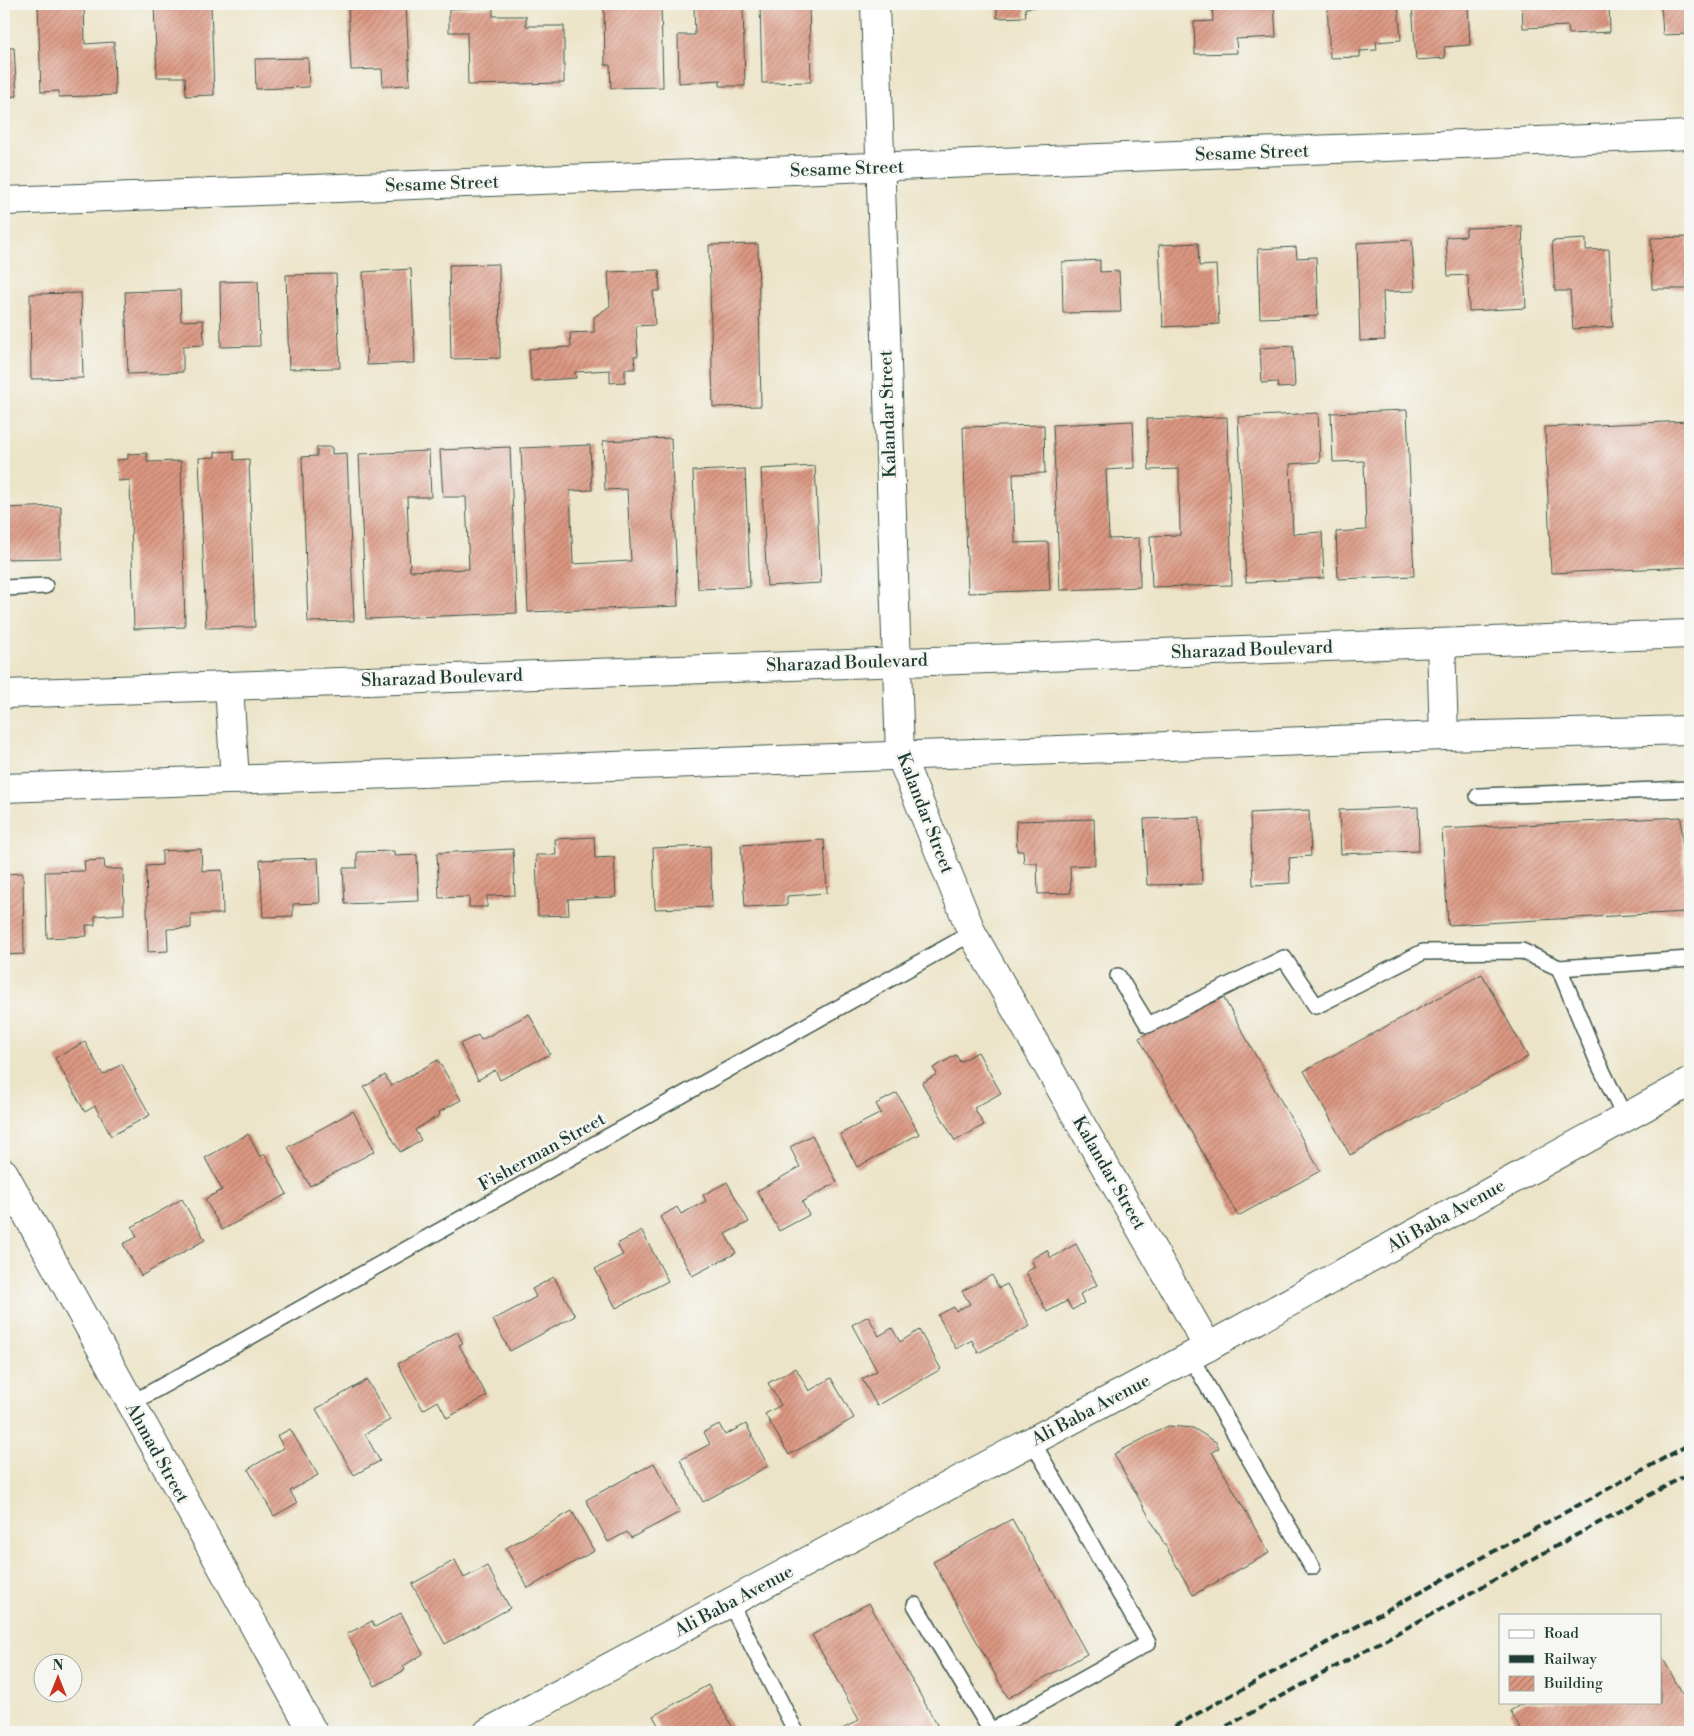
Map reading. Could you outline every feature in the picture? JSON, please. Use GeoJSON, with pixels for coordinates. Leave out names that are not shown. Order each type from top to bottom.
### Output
{"type":"FeatureCollection","features":[{"type":"Feature","properties":{"kind":"street","name":"Kalandar Street"},"geometry":{"type":"LineString","coordinates":[[875,4],[900,755],[972,933],[1199,1352]]}},
{"type":"Feature","properties":{"kind":"street","name":"Sesame Street"},"geometry":{"type":"LineString","coordinates":[[4,201],[1690,135]]}},
{"type":"Feature","properties":{"kind":"street","name":"Sharazad Boulevard"},"geometry":{"type":"LineString","coordinates":[[4,694],[1690,634]]}},
{"type":"Feature","properties":{"kind":"street"},"geometry":{"type":"LineString","coordinates":[[1441,644],[1444,736]]}},
{"type":"Feature","properties":{"kind":"street"},"geometry":{"type":"LineString","coordinates":[[229,686],[235,780]]}},
{"type":"Feature","properties":{"kind":"street"},"geometry":{"type":"LineString","coordinates":[[4,788],[1444,736],[1690,730]]}},
{"type":"Feature","properties":{"kind":"street","name":"Ali Baba Avenue"},"geometry":{"type":"LineString","coordinates":[[488,1732],[1199,1352],[1690,1082]]}},
{"type":"Feature","properties":{"kind":"street","name":"Ahmad Street"},"geometry":{"type":"LineString","coordinates":[[4,1173],[312,1732]]}},
{"type":"Feature","properties":{"kind":"lane"},"geometry":{"type":"LineString","coordinates":[[4,588],[45,586]]}},
{"type":"Feature","properties":{"kind":"lane"},"geometry":{"type":"LineString","coordinates":[[1478,796],[1690,789]]}},
{"type":"Feature","properties":{"kind":"lane","name":"Fisherman Street"},"geometry":{"type":"LineString","coordinates":[[130,1404],[972,933]]}},
{"type":"Feature","properties":{"kind":"lane"},"geometry":{"type":"LineString","coordinates":[[1118,976],[1148,1025],[1284,958],[1316,1006],[1422,952],[1522,951],[1559,968],[1690,958]]}},
{"type":"Feature","properties":{"kind":"lane"},"geometry":{"type":"LineString","coordinates":[[1559,968],[1597,1060],[1624,1118]]}},
{"type":"Feature","properties":{"kind":"lane"},"geometry":{"type":"LineString","coordinates":[[1199,1352],[1312,1567]]}},
{"type":"Feature","properties":{"kind":"lane"},"geometry":{"type":"LineString","coordinates":[[915,1605],[991,1731],[1148,1642],[1032,1441]]}},
{"type":"Feature","properties":{"kind":"lane"},"geometry":{"type":"LineString","coordinates":[[730,1603],[796,1732]]}},
{"type":"Feature","properties":{"kind":"building"},"geometry":{"type":"Polygon","coordinates":[[[38,4],[84,4],[85,44],[114,42],[115,95],[59,97],[59,91],[41,92],[38,4]]]}},
{"type":"Feature","properties":{"kind":"building"},"geometry":{"type":"Polygon","coordinates":[[[154,4],[211,4],[214,95],[186,96],[185,77],[157,77],[154,4]]]}},
{"type":"Feature","properties":{"kind":"building"},"geometry":{"type":"Polygon","coordinates":[[[348,4],[406,4],[410,85],[383,86],[382,69],[351,70],[348,4]]]}},
{"type":"Feature","properties":{"kind":"building"},"geometry":{"type":"Polygon","coordinates":[[[609,4],[661,4],[663,87],[611,88],[610,65],[605,65],[604,7],[609,7],[609,4]]]}},
{"type":"Feature","properties":{"kind":"building"},"geometry":{"type":"Polygon","coordinates":[[[760,4],[809,4],[811,82],[762,83],[760,4]]]}},
{"type":"Feature","properties":{"kind":"building"},"geometry":{"type":"Polygon","coordinates":[[[997,4],[1042,4],[1042,7],[1025,8],[1026,17],[997,18],[997,4]]]}},
{"type":"Feature","properties":{"kind":"building"},"geometry":{"type":"Polygon","coordinates":[[[1212,4],[1274,4],[1276,37],[1236,39],[1237,53],[1195,54],[1194,22],[1213,21],[1212,4]]]}},
{"type":"Feature","properties":{"kind":"building"},"geometry":{"type":"Polygon","coordinates":[[[1327,4],[1398,4],[1401,40],[1376,42],[1377,50],[1360,51],[1360,57],[1330,58],[1327,4]]]}},
{"type":"Feature","properties":{"kind":"building"},"geometry":{"type":"Polygon","coordinates":[[[1412,4],[1468,4],[1470,45],[1444,47],[1445,58],[1416,60],[1412,4]]]}},
{"type":"Feature","properties":{"kind":"building"},"geometry":{"type":"Polygon","coordinates":[[[1522,4],[1609,4],[1610,32],[1569,34],[1568,26],[1523,28],[1522,4]]]}},
{"type":"Feature","properties":{"kind":"building"},"geometry":{"type":"Polygon","coordinates":[[[1661,4],[1690,4],[1690,34],[1663,35],[1661,4]]]}},
{"type":"Feature","properties":{"kind":"building"},"geometry":{"type":"Polygon","coordinates":[[[743,5],[745,86],[720,86],[720,80],[679,83],[678,35],[695,35],[694,6],[743,5]]]}},
{"type":"Feature","properties":{"kind":"building"},"geometry":{"type":"Polygon","coordinates":[[[493,7],[493,16],[526,16],[526,26],[564,26],[564,83],[468,85],[467,32],[449,32],[449,9],[493,7]]]}},
{"type":"Feature","properties":{"kind":"building"},"geometry":{"type":"Polygon","coordinates":[[[4,48],[14,48],[17,96],[4,97],[4,48]]]}},
{"type":"Feature","properties":{"kind":"building"},"geometry":{"type":"Polygon","coordinates":[[[308,58],[309,87],[256,89],[255,59],[308,58]]]}},
{"type":"Feature","properties":{"kind":"building"},"geometry":{"type":"Polygon","coordinates":[[[1522,226],[1526,308],[1469,311],[1468,275],[1448,276],[1446,237],[1466,236],[1466,228],[1522,226]]]}},
{"type":"Feature","properties":{"kind":"building"},"geometry":{"type":"Polygon","coordinates":[[[1688,237],[1690,289],[1652,289],[1651,238],[1688,237]]]}},
{"type":"Feature","properties":{"kind":"building"},"geometry":{"type":"Polygon","coordinates":[[[1586,239],[1586,250],[1609,249],[1613,327],[1573,329],[1570,291],[1555,291],[1552,241],[1586,239]]]}},
{"type":"Feature","properties":{"kind":"building"},"geometry":{"type":"Polygon","coordinates":[[[1412,240],[1415,291],[1383,292],[1385,340],[1360,341],[1357,243],[1412,240]]]}},
{"type":"Feature","properties":{"kind":"building"},"geometry":{"type":"Polygon","coordinates":[[[1198,243],[1199,266],[1216,265],[1219,324],[1163,327],[1159,245],[1198,243]]]}},
{"type":"Feature","properties":{"kind":"building"},"geometry":{"type":"Polygon","coordinates":[[[758,244],[761,406],[713,407],[709,245],[758,244]]]}},
{"type":"Feature","properties":{"kind":"building"},"geometry":{"type":"Polygon","coordinates":[[[1296,247],[1297,258],[1316,257],[1318,316],[1260,318],[1258,249],[1296,247]]]}},
{"type":"Feature","properties":{"kind":"building"},"geometry":{"type":"Polygon","coordinates":[[[1100,260],[1100,272],[1119,271],[1121,312],[1063,313],[1062,262],[1100,260]]]}},
{"type":"Feature","properties":{"kind":"building"},"geometry":{"type":"Polygon","coordinates":[[[499,264],[500,358],[451,359],[449,265],[499,264]]]}},
{"type":"Feature","properties":{"kind":"building"},"geometry":{"type":"Polygon","coordinates":[[[411,269],[415,363],[367,365],[363,272],[411,269]]]}},
{"type":"Feature","properties":{"kind":"building"},"geometry":{"type":"Polygon","coordinates":[[[659,270],[660,291],[653,291],[655,325],[636,326],[638,356],[634,356],[635,369],[625,369],[625,382],[610,383],[610,370],[575,372],[576,378],[531,381],[529,349],[571,347],[570,333],[594,332],[594,317],[610,306],[608,272],[659,270]]]}},
{"type":"Feature","properties":{"kind":"building"},"geometry":{"type":"Polygon","coordinates":[[[336,274],[340,368],[289,369],[286,275],[336,274]]]}},
{"type":"Feature","properties":{"kind":"building"},"geometry":{"type":"Polygon","coordinates":[[[258,281],[260,346],[221,347],[220,282],[258,281]]]}},
{"type":"Feature","properties":{"kind":"building"},"geometry":{"type":"Polygon","coordinates":[[[180,290],[181,321],[203,320],[204,345],[183,346],[183,372],[128,374],[125,292],[180,290]]]}},
{"type":"Feature","properties":{"kind":"building"},"geometry":{"type":"Polygon","coordinates":[[[81,293],[83,378],[31,379],[30,294],[81,293]]]}},
{"type":"Feature","properties":{"kind":"building"},"geometry":{"type":"Polygon","coordinates":[[[1293,346],[1295,387],[1278,388],[1277,382],[1262,383],[1260,348],[1293,346]]]}},
{"type":"Feature","properties":{"kind":"building"},"geometry":{"type":"Polygon","coordinates":[[[1407,410],[1414,576],[1338,579],[1336,532],[1366,530],[1364,461],[1333,462],[1331,413],[1407,410]]]}},
{"type":"Feature","properties":{"kind":"building"},"geometry":{"type":"Polygon","coordinates":[[[1318,413],[1320,462],[1290,464],[1293,534],[1322,532],[1324,578],[1246,582],[1238,417],[1318,413]]]}},
{"type":"Feature","properties":{"kind":"building"},"geometry":{"type":"Polygon","coordinates":[[[1227,417],[1232,585],[1152,587],[1150,536],[1180,535],[1179,469],[1149,470],[1147,419],[1227,417]]]}},
{"type":"Feature","properties":{"kind":"building"},"geometry":{"type":"Polygon","coordinates":[[[1133,421],[1135,468],[1106,470],[1109,539],[1139,538],[1140,587],[1060,590],[1053,425],[1133,421]]]}},
{"type":"Feature","properties":{"kind":"building"},"geometry":{"type":"Polygon","coordinates":[[[1690,421],[1690,567],[1551,573],[1545,427],[1690,421]]]}},
{"type":"Feature","properties":{"kind":"building"},"geometry":{"type":"Polygon","coordinates":[[[1044,425],[1045,473],[1013,474],[1015,543],[1048,542],[1050,590],[968,593],[963,427],[1044,425]]]}},
{"type":"Feature","properties":{"kind":"building"},"geometry":{"type":"Polygon","coordinates":[[[671,438],[678,606],[528,612],[521,448],[590,445],[592,490],[570,491],[573,564],[631,561],[627,489],[605,490],[603,441],[671,438]]]}},
{"type":"Feature","properties":{"kind":"building"},"geometry":{"type":"Polygon","coordinates":[[[317,447],[332,447],[332,454],[347,453],[354,621],[308,622],[302,457],[317,456],[317,447]]]}},
{"type":"Feature","properties":{"kind":"building"},"geometry":{"type":"Polygon","coordinates":[[[510,447],[517,613],[366,619],[359,454],[429,451],[431,497],[407,497],[410,571],[469,569],[466,497],[443,497],[440,450],[510,447]]]}},
{"type":"Feature","properties":{"kind":"building"},"geometry":{"type":"Polygon","coordinates":[[[234,451],[234,460],[249,459],[255,627],[206,628],[199,458],[215,457],[215,452],[234,451]]]}},
{"type":"Feature","properties":{"kind":"building"},"geometry":{"type":"Polygon","coordinates":[[[147,453],[147,462],[181,461],[185,627],[134,629],[130,480],[118,481],[117,460],[128,459],[128,454],[147,453]]]}},
{"type":"Feature","properties":{"kind":"building"},"geometry":{"type":"Polygon","coordinates":[[[815,466],[821,583],[767,586],[761,469],[815,466]]]}},
{"type":"Feature","properties":{"kind":"building"},"geometry":{"type":"Polygon","coordinates":[[[745,469],[750,587],[698,589],[693,471],[745,469]]]}},
{"type":"Feature","properties":{"kind":"building"},"geometry":{"type":"Polygon","coordinates":[[[61,506],[61,558],[4,559],[4,508],[61,506]]]}},
{"type":"Feature","properties":{"kind":"building"},"geometry":{"type":"Polygon","coordinates":[[[1418,807],[1419,851],[1341,854],[1339,810],[1418,807]]]}},
{"type":"Feature","properties":{"kind":"building"},"geometry":{"type":"Polygon","coordinates":[[[1309,810],[1311,856],[1289,858],[1290,883],[1253,885],[1250,813],[1309,810]]]}},
{"type":"Feature","properties":{"kind":"building"},"geometry":{"type":"Polygon","coordinates":[[[1200,817],[1202,884],[1147,885],[1144,819],[1200,817]]]}},
{"type":"Feature","properties":{"kind":"building"},"geometry":{"type":"Polygon","coordinates":[[[1681,817],[1686,912],[1448,925],[1442,829],[1681,817]]]}},
{"type":"Feature","properties":{"kind":"building"},"geometry":{"type":"Polygon","coordinates":[[[1094,819],[1095,865],[1070,866],[1071,893],[1038,894],[1037,863],[1024,863],[1023,851],[1017,851],[1016,821],[1094,819]]]}},
{"type":"Feature","properties":{"kind":"building"},"geometry":{"type":"Polygon","coordinates":[[[594,837],[595,858],[614,857],[616,897],[568,899],[569,915],[538,916],[536,855],[556,855],[555,839],[594,837]]]}},
{"type":"Feature","properties":{"kind":"building"},"geometry":{"type":"Polygon","coordinates":[[[824,840],[827,893],[787,896],[787,905],[745,907],[741,845],[824,840]]]}},
{"type":"Feature","properties":{"kind":"building"},"geometry":{"type":"Polygon","coordinates":[[[710,846],[712,907],[655,909],[653,848],[710,846]]]}},
{"type":"Feature","properties":{"kind":"building"},"geometry":{"type":"Polygon","coordinates":[[[201,849],[202,871],[222,870],[223,914],[191,914],[191,928],[167,929],[168,951],[148,952],[146,866],[162,865],[162,851],[201,849]]]}},
{"type":"Feature","properties":{"kind":"building"},"geometry":{"type":"Polygon","coordinates":[[[513,849],[515,895],[487,896],[487,907],[469,907],[469,897],[439,898],[437,853],[513,849]]]}},
{"type":"Feature","properties":{"kind":"building"},"geometry":{"type":"Polygon","coordinates":[[[394,851],[394,856],[417,855],[419,901],[345,904],[343,868],[357,868],[357,852],[394,851]]]}},
{"type":"Feature","properties":{"kind":"building"},"geometry":{"type":"Polygon","coordinates":[[[318,858],[320,903],[293,904],[293,916],[263,917],[260,860],[318,858]]]}},
{"type":"Feature","properties":{"kind":"building"},"geometry":{"type":"Polygon","coordinates":[[[104,860],[105,869],[123,869],[124,914],[95,916],[95,925],[86,925],[87,936],[47,938],[45,872],[85,871],[84,861],[104,860]]]}},
{"type":"Feature","properties":{"kind":"building"},"geometry":{"type":"Polygon","coordinates":[[[23,873],[24,954],[4,955],[4,874],[23,873]]]}},
{"type":"Feature","properties":{"kind":"building"},"geometry":{"type":"Polygon","coordinates":[[[1482,974],[1528,1057],[1350,1155],[1304,1071],[1482,974]]]}},
{"type":"Feature","properties":{"kind":"building"},"geometry":{"type":"Polygon","coordinates":[[[1221,993],[1320,1171],[1238,1216],[1139,1038],[1221,993]]]}},
{"type":"Feature","properties":{"kind":"building"},"geometry":{"type":"Polygon","coordinates":[[[529,1014],[550,1054],[500,1080],[495,1070],[478,1080],[460,1044],[478,1035],[481,1040],[529,1014]]]}},
{"type":"Feature","properties":{"kind":"building"},"geometry":{"type":"Polygon","coordinates":[[[85,1042],[103,1075],[122,1064],[150,1115],[111,1136],[95,1106],[85,1112],[55,1058],[85,1042]]]}},
{"type":"Feature","properties":{"kind":"building"},"geometry":{"type":"Polygon","coordinates":[[[978,1052],[1001,1093],[974,1108],[984,1125],[955,1141],[922,1083],[937,1074],[933,1068],[956,1055],[960,1062],[978,1052]]]}},
{"type":"Feature","properties":{"kind":"building"},"geometry":{"type":"Polygon","coordinates":[[[438,1060],[461,1100],[439,1112],[440,1115],[415,1130],[421,1140],[400,1152],[364,1087],[385,1075],[391,1086],[438,1060]]]}},
{"type":"Feature","properties":{"kind":"building"},"geometry":{"type":"Polygon","coordinates":[[[897,1093],[919,1134],[857,1167],[840,1134],[881,1113],[876,1104],[897,1093]]]}},
{"type":"Feature","properties":{"kind":"building"},"geometry":{"type":"Polygon","coordinates":[[[353,1111],[375,1151],[310,1186],[288,1147],[353,1111]]]}},
{"type":"Feature","properties":{"kind":"building"},"geometry":{"type":"Polygon","coordinates":[[[248,1134],[260,1157],[265,1154],[287,1194],[222,1230],[205,1199],[222,1190],[205,1158],[248,1134]]]}},
{"type":"Feature","properties":{"kind":"building"},"geometry":{"type":"Polygon","coordinates":[[[812,1135],[837,1182],[802,1202],[809,1215],[779,1231],[757,1191],[800,1167],[790,1147],[812,1135]]]}},
{"type":"Feature","properties":{"kind":"building"},"geometry":{"type":"Polygon","coordinates":[[[727,1182],[749,1222],[725,1234],[736,1253],[692,1276],[660,1217],[677,1207],[681,1214],[706,1201],[703,1195],[727,1182]]]}},
{"type":"Feature","properties":{"kind":"building"},"geometry":{"type":"Polygon","coordinates":[[[182,1199],[205,1240],[141,1276],[123,1244],[137,1237],[132,1227],[182,1199]]]}},
{"type":"Feature","properties":{"kind":"building"},"geometry":{"type":"Polygon","coordinates":[[[642,1231],[668,1281],[616,1308],[595,1269],[623,1255],[617,1244],[642,1231]]]}},
{"type":"Feature","properties":{"kind":"building"},"geometry":{"type":"Polygon","coordinates":[[[1076,1244],[1097,1285],[1080,1294],[1084,1303],[1072,1310],[1067,1301],[1047,1312],[1026,1272],[1035,1267],[1031,1259],[1047,1250],[1051,1258],[1076,1244]]]}},
{"type":"Feature","properties":{"kind":"building"},"geometry":{"type":"Polygon","coordinates":[[[992,1275],[999,1288],[1007,1284],[1030,1326],[978,1353],[972,1340],[956,1349],[938,1315],[954,1307],[956,1311],[970,1304],[962,1291],[992,1275]]]}},
{"type":"Feature","properties":{"kind":"building"},"geometry":{"type":"Polygon","coordinates":[[[554,1277],[575,1316],[510,1351],[493,1320],[536,1297],[532,1289],[554,1277]]]}},
{"type":"Feature","properties":{"kind":"building"},"geometry":{"type":"Polygon","coordinates":[[[868,1316],[879,1336],[892,1328],[900,1342],[919,1330],[941,1369],[877,1406],[862,1379],[877,1371],[852,1325],[868,1316]]]}},
{"type":"Feature","properties":{"kind":"building"},"geometry":{"type":"Polygon","coordinates":[[[457,1332],[463,1343],[459,1345],[487,1396],[447,1418],[438,1401],[423,1410],[398,1364],[457,1332]]]}},
{"type":"Feature","properties":{"kind":"building"},"geometry":{"type":"Polygon","coordinates":[[[796,1368],[809,1391],[831,1378],[854,1418],[789,1455],[765,1414],[781,1405],[768,1383],[796,1368]]]}},
{"type":"Feature","properties":{"kind":"building"},"geometry":{"type":"Polygon","coordinates":[[[367,1380],[390,1420],[365,1434],[380,1461],[354,1475],[316,1409],[367,1380]]]}},
{"type":"Feature","properties":{"kind":"building"},"geometry":{"type":"Polygon","coordinates":[[[719,1424],[725,1435],[746,1424],[768,1466],[703,1502],[680,1460],[710,1444],[704,1432],[719,1424]]]}},
{"type":"Feature","properties":{"kind":"building"},"geometry":{"type":"Polygon","coordinates":[[[1168,1426],[1193,1428],[1216,1442],[1219,1448],[1212,1452],[1269,1553],[1193,1595],[1114,1454],[1168,1426]]]}},
{"type":"Feature","properties":{"kind":"building"},"geometry":{"type":"Polygon","coordinates":[[[290,1429],[318,1475],[290,1491],[297,1503],[274,1516],[248,1469],[284,1448],[277,1436],[290,1429]]]}},
{"type":"Feature","properties":{"kind":"building"},"geometry":{"type":"Polygon","coordinates":[[[654,1463],[680,1512],[631,1538],[627,1532],[608,1542],[586,1500],[654,1463]]]}},
{"type":"Feature","properties":{"kind":"building"},"geometry":{"type":"Polygon","coordinates":[[[572,1511],[594,1551],[528,1588],[506,1548],[572,1511]]]}},
{"type":"Feature","properties":{"kind":"building"},"geometry":{"type":"Polygon","coordinates":[[[1012,1519],[1087,1654],[1008,1698],[933,1562],[1012,1519]]]}},
{"type":"Feature","properties":{"kind":"building"},"geometry":{"type":"Polygon","coordinates":[[[455,1560],[464,1578],[487,1566],[510,1608],[445,1644],[412,1584],[455,1560]]]}},
{"type":"Feature","properties":{"kind":"building"},"geometry":{"type":"Polygon","coordinates":[[[869,1603],[941,1732],[837,1732],[859,1720],[812,1635],[869,1603]]]}},
{"type":"Feature","properties":{"kind":"building"},"geometry":{"type":"Polygon","coordinates":[[[401,1613],[423,1654],[403,1666],[405,1670],[375,1686],[347,1634],[372,1621],[375,1627],[401,1613]]]}},
{"type":"Feature","properties":{"kind":"building"},"geometry":{"type":"Polygon","coordinates":[[[1662,1657],[1690,1708],[1690,1732],[1522,1732],[1510,1711],[1522,1704],[1662,1704],[1662,1657]]]}},
{"type":"Feature","properties":{"kind":"building"},"geometry":{"type":"Polygon","coordinates":[[[708,1685],[735,1732],[662,1732],[653,1716],[708,1685]]]}},
{"type":"Feature","properties":{"kind":"railway"},"geometry":{"type":"LineString","coordinates":[[1164,1732],[1690,1444]]}},
{"type":"Feature","properties":{"kind":"railway"},"geometry":{"type":"LineString","coordinates":[[1216,1732],[1690,1473]]}}]}
